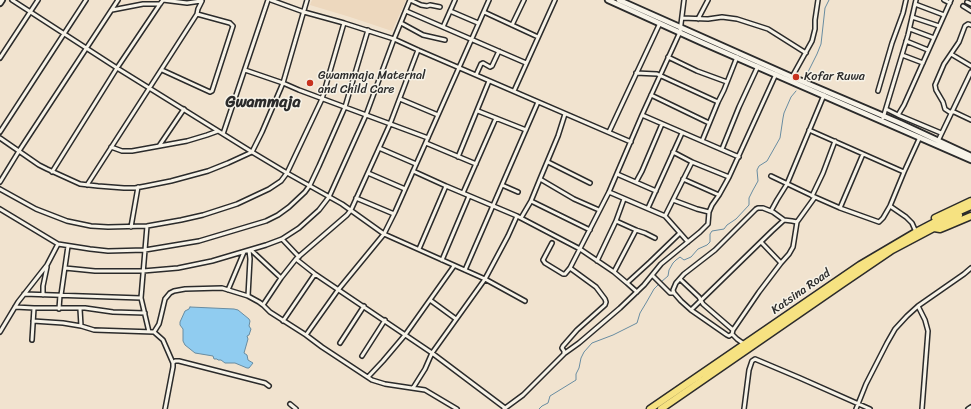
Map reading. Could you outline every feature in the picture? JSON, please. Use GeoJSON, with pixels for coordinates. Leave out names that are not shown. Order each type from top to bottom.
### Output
{"type":"FeatureCollection","features":[{"type":"Feature","properties":{"kind":"highway"},"geometry":{"type":"LineString","coordinates":[[971,201],[934,218],[931,226],[940,229],[971,216]]}},
{"type":"Feature","properties":{"kind":"highway","name":"Katsina Road"},"geometry":{"type":"LineString","coordinates":[[661,409],[892,250],[931,226],[971,206]]}},
{"type":"Feature","properties":{"kind":"highway","name":"Katsina Road"},"geometry":{"type":"LineString","coordinates":[[650,409],[845,275],[884,250],[916,232],[971,210]]}},
{"type":"Feature","properties":{"kind":"main road"},"geometry":{"type":"LineString","coordinates":[[608,0],[792,77],[971,160]]}},
{"type":"Feature","properties":{"kind":"main road"},"geometry":{"type":"LineString","coordinates":[[619,0],[737,58],[971,156]]}},
{"type":"Feature","properties":{"kind":"street"},"geometry":{"type":"LineString","coordinates":[[12,0],[117,68],[252,152],[351,210],[384,234],[485,279],[524,301]]}},
{"type":"Feature","properties":{"kind":"street"},"geometry":{"type":"LineString","coordinates":[[0,58],[38,0]]}},
{"type":"Feature","properties":{"kind":"street"},"geometry":{"type":"LineString","coordinates":[[0,132],[86,0]]}},
{"type":"Feature","properties":{"kind":"street"},"geometry":{"type":"LineString","coordinates":[[0,182],[118,0]]}},
{"type":"Feature","properties":{"kind":"street"},"geometry":{"type":"LineString","coordinates":[[52,172],[117,68],[163,0],[188,3],[202,0]]}},
{"type":"Feature","properties":{"kind":"street"},"geometry":{"type":"LineString","coordinates":[[87,185],[197,14],[202,0]]}},
{"type":"Feature","properties":{"kind":"street"},"geometry":{"type":"LineString","coordinates":[[223,134],[268,0]]}},
{"type":"Feature","properties":{"kind":"street"},"geometry":{"type":"LineString","coordinates":[[271,0],[304,12],[394,39],[631,142]]}},
{"type":"Feature","properties":{"kind":"street"},"geometry":{"type":"LineString","coordinates":[[0,138],[39,165],[80,184],[87,185],[138,188],[208,171],[228,163],[252,152],[262,132],[283,83],[307,0]]}},
{"type":"Feature","properties":{"kind":"street"},"geometry":{"type":"LineString","coordinates":[[65,268],[95,271],[143,271],[178,268],[212,261],[244,252],[282,239],[299,228],[319,210],[329,198],[366,115],[410,0],[422,5],[440,7]]}},
{"type":"Feature","properties":{"kind":"street"},"geometry":{"type":"LineString","coordinates":[[442,27],[455,0]]}},
{"type":"Feature","properties":{"kind":"street"},"geometry":{"type":"LineString","coordinates":[[306,335],[338,290],[384,234],[489,0]]}},
{"type":"Feature","properties":{"kind":"street"},"geometry":{"type":"LineString","coordinates":[[512,25],[524,0]]}},
{"type":"Feature","properties":{"kind":"street"},"geometry":{"type":"LineString","coordinates":[[514,91],[555,0]]}},
{"type":"Feature","properties":{"kind":"street"},"geometry":{"type":"LineString","coordinates":[[552,243],[543,260],[563,274],[566,273],[609,192],[680,30],[684,0]]}},
{"type":"Feature","properties":{"kind":"street"},"geometry":{"type":"LineString","coordinates":[[698,19],[708,0]]}},
{"type":"Feature","properties":{"kind":"street"},"geometry":{"type":"LineString","coordinates":[[792,77],[815,34],[816,8],[818,0]]}},
{"type":"Feature","properties":{"kind":"street"},"geometry":{"type":"LineString","coordinates":[[878,91],[906,0]]}},
{"type":"Feature","properties":{"kind":"street"},"geometry":{"type":"LineString","coordinates":[[898,115],[950,1],[944,0]]}},
{"type":"Feature","properties":{"kind":"street"},"geometry":{"type":"LineString","coordinates":[[883,119],[910,29],[915,2],[944,15]]}},
{"type":"Feature","properties":{"kind":"street"},"geometry":{"type":"LineString","coordinates":[[967,2],[971,4]]}},
{"type":"Feature","properties":{"kind":"street"},"geometry":{"type":"LineString","coordinates":[[112,10],[143,4],[160,4]]}},
{"type":"Feature","properties":{"kind":"street"},"geometry":{"type":"LineString","coordinates":[[963,6],[971,11]]}},
{"type":"Feature","properties":{"kind":"street"},"geometry":{"type":"LineString","coordinates":[[406,11],[526,63]]}},
{"type":"Feature","properties":{"kind":"street"},"geometry":{"type":"LineString","coordinates":[[450,11],[478,23]]}},
{"type":"Feature","properties":{"kind":"street"},"geometry":{"type":"LineString","coordinates":[[484,12],[538,37]]}},
{"type":"Feature","properties":{"kind":"street"},"geometry":{"type":"LineString","coordinates":[[162,70],[210,92],[212,91],[233,26],[230,23],[197,14]]}},
{"type":"Feature","properties":{"kind":"street"},"geometry":{"type":"LineString","coordinates":[[912,17],[939,26]]}},
{"type":"Feature","properties":{"kind":"street"},"geometry":{"type":"LineString","coordinates":[[682,18],[729,18],[744,21],[768,29],[806,53]]}},
{"type":"Feature","properties":{"kind":"street"},"geometry":{"type":"LineString","coordinates":[[0,189],[36,209],[67,221],[91,226],[131,227],[147,226],[203,215],[237,204],[269,189],[281,181],[287,173],[322,98],[344,23]]}},
{"type":"Feature","properties":{"kind":"street"},"geometry":{"type":"LineString","coordinates":[[400,23],[423,35],[445,40]]}},
{"type":"Feature","properties":{"kind":"street"},"geometry":{"type":"LineString","coordinates":[[609,132],[660,23]]}},
{"type":"Feature","properties":{"kind":"street"},"geometry":{"type":"LineString","coordinates":[[971,26],[968,24],[965,26],[959,42],[941,71],[936,85],[936,90],[945,109],[971,120]]}},
{"type":"Feature","properties":{"kind":"street"},"geometry":{"type":"LineString","coordinates":[[910,29],[934,38]]}},
{"type":"Feature","properties":{"kind":"street"},"geometry":{"type":"LineString","coordinates":[[0,209],[58,244],[108,251],[145,250],[199,241],[278,215],[305,192],[320,166],[345,107],[368,30]]}},
{"type":"Feature","properties":{"kind":"street"},"geometry":{"type":"LineString","coordinates":[[906,41],[928,50]]}},
{"type":"Feature","properties":{"kind":"street"},"geometry":{"type":"LineString","coordinates":[[263,305],[281,278],[297,258],[351,210],[390,124],[418,50]]}},
{"type":"Feature","properties":{"kind":"street"},"geometry":{"type":"LineString","coordinates":[[476,75],[481,64],[483,63],[490,67],[492,66],[499,51]]}},
{"type":"Feature","properties":{"kind":"street"},"geometry":{"type":"LineString","coordinates":[[951,54],[971,66]]}},
{"type":"Feature","properties":{"kind":"street"},"geometry":{"type":"LineString","coordinates":[[902,55],[923,63]]}},
{"type":"Feature","properties":{"kind":"street"},"geometry":{"type":"LineString","coordinates":[[668,56],[697,71],[727,82]]}},
{"type":"Feature","properties":{"kind":"street"},"geometry":{"type":"LineString","coordinates":[[702,141],[737,58]]}},
{"type":"Feature","properties":{"kind":"street"},"geometry":{"type":"LineString","coordinates":[[722,149],[736,113],[758,66]]}},
{"type":"Feature","properties":{"kind":"street"},"geometry":{"type":"LineString","coordinates":[[245,70],[428,138]]}},
{"type":"Feature","properties":{"kind":"street"},"geometry":{"type":"LineString","coordinates":[[938,141],[971,72]]}},
{"type":"Feature","properties":{"kind":"street"},"geometry":{"type":"LineString","coordinates":[[636,73],[660,75],[718,102]]}},
{"type":"Feature","properties":{"kind":"street"},"geometry":{"type":"LineString","coordinates":[[282,239],[297,258],[315,274],[432,353],[504,409],[523,395],[565,353],[620,308],[637,292],[662,264],[708,224],[709,212],[712,205],[729,177],[776,74]]}},
{"type":"Feature","properties":{"kind":"street"},"geometry":{"type":"LineString","coordinates":[[458,157],[490,81]]}},
{"type":"Feature","properties":{"kind":"street"},"geometry":{"type":"LineString","coordinates":[[651,95],[709,123]]}},
{"type":"Feature","properties":{"kind":"street"},"geometry":{"type":"LineString","coordinates":[[772,211],[776,200],[787,184],[824,95]]}},
{"type":"Feature","properties":{"kind":"street"},"geometry":{"type":"LineString","coordinates":[[400,99],[438,115]]}},
{"type":"Feature","properties":{"kind":"street"},"geometry":{"type":"LineString","coordinates":[[465,270],[538,102]]}},
{"type":"Feature","properties":{"kind":"street"},"geometry":{"type":"LineString","coordinates":[[159,146],[184,109]]}},
{"type":"Feature","properties":{"kind":"street"},"geometry":{"type":"LineString","coordinates":[[886,109],[941,133]]}},
{"type":"Feature","properties":{"kind":"street"},"geometry":{"type":"LineString","coordinates":[[478,111],[526,130]]}},
{"type":"Feature","properties":{"kind":"street"},"geometry":{"type":"LineString","coordinates":[[521,218],[531,201],[548,162],[565,114]]}},
{"type":"Feature","properties":{"kind":"street"},"geometry":{"type":"LineString","coordinates":[[642,115],[739,156]]}},
{"type":"Feature","properties":{"kind":"street"},"geometry":{"type":"LineString","coordinates":[[463,193],[496,118]]}},
{"type":"Feature","properties":{"kind":"street"},"geometry":{"type":"LineString","coordinates":[[636,182],[662,124]]}},
{"type":"Feature","properties":{"kind":"street"},"geometry":{"type":"LineString","coordinates":[[111,147],[127,151],[159,146],[187,141],[218,130]]}},
{"type":"Feature","properties":{"kind":"street"},"geometry":{"type":"LineString","coordinates":[[809,130],[904,172]]}},
{"type":"Feature","properties":{"kind":"street"},"geometry":{"type":"LineString","coordinates":[[648,208],[682,133]]}},
{"type":"Feature","properties":{"kind":"street"},"geometry":{"type":"LineString","coordinates":[[771,176],[840,208],[878,222],[881,221],[890,206],[920,137]]}},
{"type":"Feature","properties":{"kind":"street"},"geometry":{"type":"LineString","coordinates":[[652,275],[663,287],[674,293],[691,310],[729,336],[759,292],[793,247],[797,222],[813,196],[835,141]]}},
{"type":"Feature","properties":{"kind":"street"},"geometry":{"type":"LineString","coordinates":[[426,143],[476,164]]}},
{"type":"Feature","properties":{"kind":"street"},"geometry":{"type":"LineString","coordinates":[[379,148],[416,164]]}},
{"type":"Feature","properties":{"kind":"street"},"geometry":{"type":"LineString","coordinates":[[674,152],[692,162],[729,177]]}},
{"type":"Feature","properties":{"kind":"street"},"geometry":{"type":"LineString","coordinates":[[840,208],[863,154]]}},
{"type":"Feature","properties":{"kind":"street"},"geometry":{"type":"LineString","coordinates":[[548,162],[590,183]]}},
{"type":"Feature","properties":{"kind":"street"},"geometry":{"type":"LineString","coordinates":[[665,216],[692,162]]}},
{"type":"Feature","properties":{"kind":"street"},"geometry":{"type":"LineString","coordinates":[[413,171],[469,196],[494,205],[580,249],[614,272],[637,292]]}},
{"type":"Feature","properties":{"kind":"street"},"geometry":{"type":"LineString","coordinates":[[368,173],[405,189]]}},
{"type":"Feature","properties":{"kind":"street"},"geometry":{"type":"LineString","coordinates":[[617,174],[656,192]]}},
{"type":"Feature","properties":{"kind":"street"},"geometry":{"type":"LineString","coordinates":[[540,179],[599,210]]}},
{"type":"Feature","properties":{"kind":"street"},"geometry":{"type":"LineString","coordinates":[[683,179],[719,195]]}},
{"type":"Feature","properties":{"kind":"street"},"geometry":{"type":"LineString","coordinates":[[502,185],[518,192]]}},
{"type":"Feature","properties":{"kind":"street"},"geometry":{"type":"LineString","coordinates":[[419,249],[446,186]]}},
{"type":"Feature","properties":{"kind":"street"},"geometry":{"type":"LineString","coordinates":[[131,227],[138,188]]}},
{"type":"Feature","properties":{"kind":"street"},"geometry":{"type":"LineString","coordinates":[[609,192],[665,216],[688,242]]}},
{"type":"Feature","properties":{"kind":"street"},"geometry":{"type":"LineString","coordinates":[[442,260],[469,196]]}},
{"type":"Feature","properties":{"kind":"street"},"geometry":{"type":"LineString","coordinates":[[356,198],[394,214]]}},
{"type":"Feature","properties":{"kind":"street"},"geometry":{"type":"LineString","coordinates":[[597,260],[616,221],[624,199]]}},
{"type":"Feature","properties":{"kind":"street"},"geometry":{"type":"LineString","coordinates":[[673,200],[709,212]]}},
{"type":"Feature","properties":{"kind":"street"},"geometry":{"type":"LineString","coordinates":[[531,201],[590,230]]}},
{"type":"Feature","properties":{"kind":"street"},"geometry":{"type":"LineString","coordinates":[[890,206],[906,216],[912,222],[916,232]]}},
{"type":"Feature","properties":{"kind":"street"},"geometry":{"type":"LineString","coordinates":[[674,293],[674,286],[680,279],[715,250],[756,209],[763,208],[772,211],[784,220],[797,222]]}},
{"type":"Feature","properties":{"kind":"street"},"geometry":{"type":"LineString","coordinates":[[413,388],[425,369],[432,353],[485,279],[517,216]]}},
{"type":"Feature","properties":{"kind":"street"},"geometry":{"type":"LineString","coordinates":[[691,310],[784,220]]}},
{"type":"Feature","properties":{"kind":"street"},"geometry":{"type":"LineString","coordinates":[[616,221],[655,238]]}},
{"type":"Feature","properties":{"kind":"street"},"geometry":{"type":"LineString","coordinates":[[147,226],[141,298],[149,332]]}},
{"type":"Feature","properties":{"kind":"street"},"geometry":{"type":"LineString","coordinates":[[614,272],[636,230]]}},
{"type":"Feature","properties":{"kind":"street"},"geometry":{"type":"LineString","coordinates":[[627,282],[680,233]]}},
{"type":"Feature","properties":{"kind":"street"},"geometry":{"type":"LineString","coordinates":[[761,242],[781,263]]}},
{"type":"Feature","properties":{"kind":"street"},"geometry":{"type":"LineString","coordinates":[[0,332],[24,294],[47,265],[58,244]]}},
{"type":"Feature","properties":{"kind":"street"},"geometry":{"type":"LineString","coordinates":[[59,309],[68,246]]}},
{"type":"Feature","properties":{"kind":"street"},"geometry":{"type":"LineString","coordinates":[[250,250],[281,278]]}},
{"type":"Feature","properties":{"kind":"street"},"geometry":{"type":"LineString","coordinates":[[248,296],[250,250]]}},
{"type":"Feature","properties":{"kind":"street"},"geometry":{"type":"LineString","coordinates":[[228,290],[244,252]]}},
{"type":"Feature","properties":{"kind":"street"},"geometry":{"type":"LineString","coordinates":[[43,295],[47,265]]}},
{"type":"Feature","properties":{"kind":"street"},"geometry":{"type":"LineString","coordinates":[[368,376],[405,335],[454,266]]}},
{"type":"Feature","properties":{"kind":"street"},"geometry":{"type":"LineString","coordinates":[[565,353],[562,348],[563,346],[577,330],[605,305],[606,302],[596,287],[570,268]]}},
{"type":"Feature","properties":{"kind":"street"},"geometry":{"type":"LineString","coordinates":[[856,409],[895,329],[918,306],[971,268]]}},
{"type":"Feature","properties":{"kind":"street"},"geometry":{"type":"LineString","coordinates":[[283,321],[315,274]]}},
{"type":"Feature","properties":{"kind":"street"},"geometry":{"type":"LineString","coordinates":[[680,279],[699,297],[702,304],[733,332],[737,339],[744,344]]}},
{"type":"Feature","properties":{"kind":"street"},"geometry":{"type":"LineString","coordinates":[[154,332],[159,324],[165,299],[170,293],[185,289],[222,288],[248,296],[263,305],[283,321],[372,380],[425,390],[458,409]]}},
{"type":"Feature","properties":{"kind":"street"},"geometry":{"type":"LineString","coordinates":[[24,294],[141,298]]}},
{"type":"Feature","properties":{"kind":"street"},"geometry":{"type":"LineString","coordinates":[[430,300],[456,319]]}},
{"type":"Feature","properties":{"kind":"street"},"geometry":{"type":"LineString","coordinates":[[340,343],[364,306]]}},
{"type":"Feature","properties":{"kind":"street"},"geometry":{"type":"LineString","coordinates":[[918,306],[925,320],[928,331],[922,409]]}},
{"type":"Feature","properties":{"kind":"street"},"geometry":{"type":"LineString","coordinates":[[15,307],[144,313]]}},
{"type":"Feature","properties":{"kind":"street"},"geometry":{"type":"LineString","coordinates":[[32,340],[34,308]]}},
{"type":"Feature","properties":{"kind":"street"},"geometry":{"type":"LineString","coordinates":[[80,309],[81,326]]}},
{"type":"Feature","properties":{"kind":"street"},"geometry":{"type":"LineString","coordinates":[[362,356],[385,320]]}},
{"type":"Feature","properties":{"kind":"street"},"geometry":{"type":"LineString","coordinates":[[33,321],[63,323],[94,330],[154,332],[163,340],[173,363],[165,409]]}},
{"type":"Feature","properties":{"kind":"street"},"geometry":{"type":"LineString","coordinates":[[744,409],[749,370],[752,361],[755,359],[870,409]]}},
{"type":"Feature","properties":{"kind":"street"},"geometry":{"type":"LineString","coordinates":[[173,363],[175,361],[179,361],[265,383],[269,386]]}},
{"type":"Feature","properties":{"kind":"street"},"geometry":{"type":"LineString","coordinates":[[290,404],[296,409]]}},
{"type":"Feature","properties":{"kind":"shaded area"},"geometry":{"type":"Polygon","coordinates":[[[312,0],[406,0],[392,31],[310,5],[312,0]]]}},
{"type":"Feature","properties":{"kind":"water"},"geometry":{"type":"Polygon","coordinates":[[[190,307],[234,309],[238,310],[249,319],[249,326],[251,329],[249,335],[247,336],[248,339],[244,353],[247,355],[248,360],[253,363],[249,368],[235,363],[225,363],[221,360],[214,359],[213,356],[195,353],[185,345],[183,341],[183,329],[180,322],[185,311],[190,307]]]}},
{"type":"Feature","properties":{"kind":"waterway"},"geometry":{"type":"LineString","coordinates":[[806,76],[821,44],[825,8],[829,0]]}},
{"type":"Feature","properties":{"kind":"waterway"},"geometry":{"type":"LineString","coordinates":[[661,282],[668,276],[669,270],[676,260],[680,257],[684,260],[691,257],[698,249],[707,245],[710,242],[710,234],[712,231],[724,229],[749,205],[749,198],[758,181],[757,170],[759,166],[767,161],[780,138],[784,113],[791,97],[796,91]]}},
{"type":"Feature","properties":{"kind":"waterway"},"geometry":{"type":"LineString","coordinates":[[539,409],[548,403],[550,396],[576,380],[576,374],[581,358],[592,343],[613,335],[637,323],[640,313],[654,289],[659,284]]}},
{"type":"Feature","properties":{"kind":"place","name":"Kofar Ruwa"},"geometry":{"type":"Point","coordinates":[796,77]}},
{"type":"Feature","properties":{"kind":"place","name":"Gwammaja Maternal and Child Care"},"geometry":{"type":"Point","coordinates":[310,83]}},
{"type":"Feature","properties":{"kind":"district","name":"Gwammaja"},"geometry":{"type":"Point","coordinates":[263,103]}}]}
